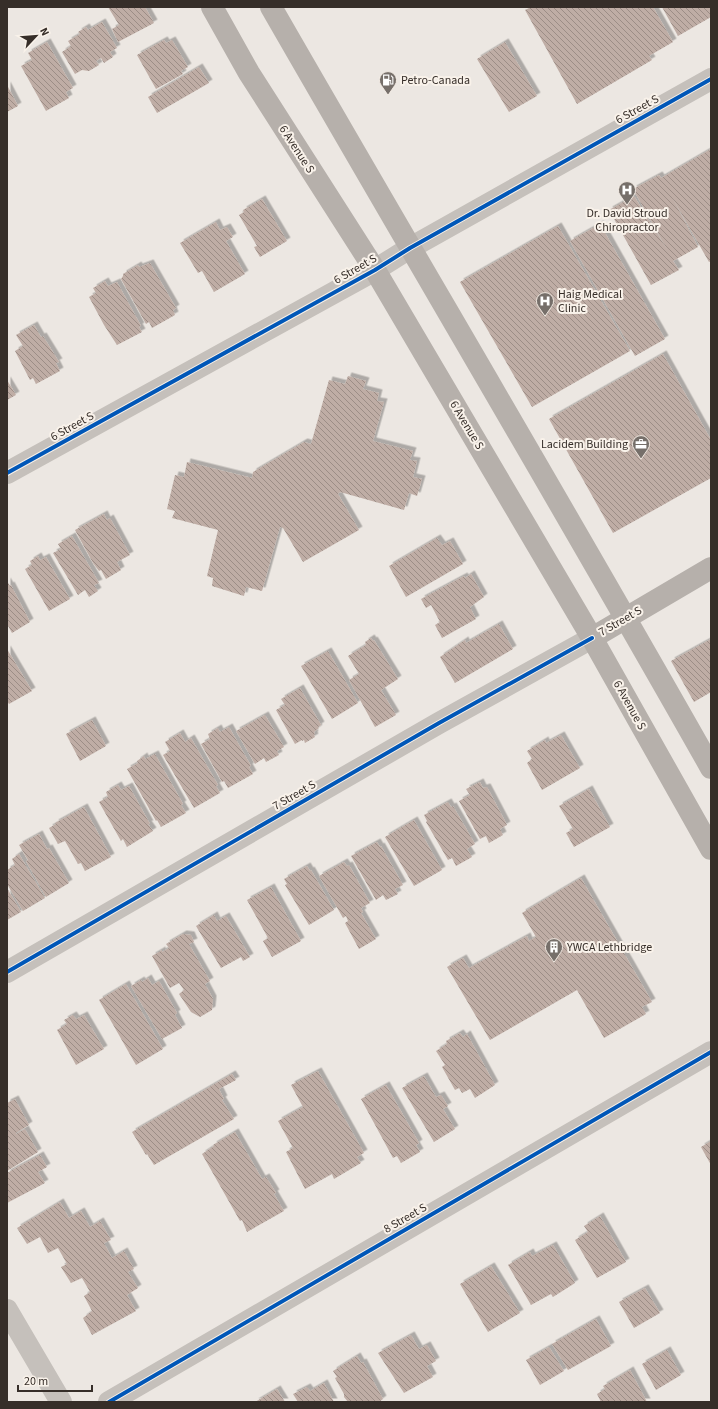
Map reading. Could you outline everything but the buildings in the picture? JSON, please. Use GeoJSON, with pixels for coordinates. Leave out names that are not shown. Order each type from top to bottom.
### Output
{"type":"FeatureCollection","features":[{"type":"Feature","properties":{"kind":"main road","name":"6 Avenue S"},"geometry":{"type":"LineString","coordinates":[[212,7],[249,73],[375,270],[592,638],[711,849]]}},
{"type":"Feature","properties":{"kind":"main road"},"geometry":{"type":"LineString","coordinates":[[271,7],[626,618],[711,768]]}},
{"type":"Feature","properties":{"kind":"main road","name":"7 Street S"},"geometry":{"type":"LineString","coordinates":[[592,638],[711,568]]}},
{"type":"Feature","properties":{"kind":"street","name":"6 Street S"},"geometry":{"type":"LineString","coordinates":[[7,473],[375,270],[410,248],[711,79]]}},
{"type":"Feature","properties":{"kind":"street","name":"7 Street S"},"geometry":{"type":"LineString","coordinates":[[7,972],[440,723],[592,638]]}},
{"type":"Feature","properties":{"kind":"street","name":"8 Street S"},"geometry":{"type":"LineString","coordinates":[[109,1402],[711,1052]]}},
{"type":"Feature","properties":{"kind":"street"},"geometry":{"type":"LineString","coordinates":[[7,1310],[61,1402]]}},
{"type":"Feature","properties":{"kind":"cycle path"},"geometry":{"type":"LineString","coordinates":[[7,473],[375,270],[410,248],[711,79]]}},
{"type":"Feature","properties":{"kind":"cycle path"},"geometry":{"type":"LineString","coordinates":[[7,972],[439,723],[592,638]]}},
{"type":"Feature","properties":{"kind":"cycle path"},"geometry":{"type":"LineString","coordinates":[[109,1402],[711,1052]]}},
{"type":"Feature","properties":{"kind":"place","name":"Petro-Canada"},"geometry":{"type":"Point","coordinates":[388,95]}},
{"type":"Feature","properties":{"kind":"place","name":"Dr. David Stroud Chiropractor"},"geometry":{"type":"Point","coordinates":[627,205]}},
{"type":"Feature","properties":{"kind":"place","name":"Haig Medical Clinic"},"geometry":{"type":"Point","coordinates":[545,316]}},
{"type":"Feature","properties":{"kind":"place","name":"Lacidem Building"},"geometry":{"type":"Point","coordinates":[641,459]}},
{"type":"Feature","properties":{"kind":"place","name":"YWCA Lethbridge"},"geometry":{"type":"Point","coordinates":[554,962]}}]}
